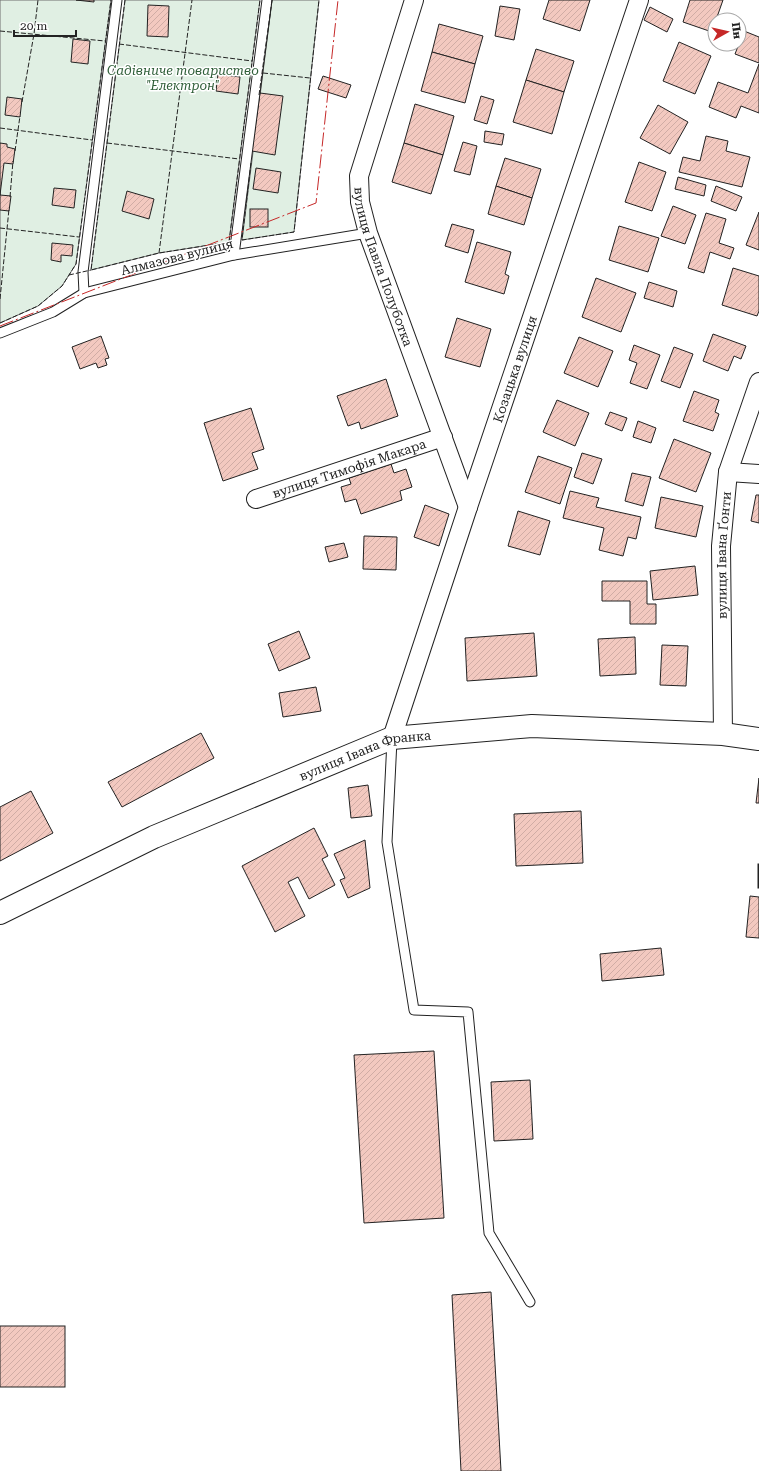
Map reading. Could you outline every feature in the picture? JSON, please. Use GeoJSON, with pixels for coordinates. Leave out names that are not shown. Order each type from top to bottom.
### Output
{"type":"FeatureCollection","features":[{"type":"Feature","properties":{"kind":"street","name":"вулиця Павла Полуботка"},"geometry":{"type":"LineString","coordinates":[[414,0],[360,176],[360,202],[368,233],[468,507]]}},
{"type":"Feature","properties":{"kind":"street","name":"Козацька вулиця"},"geometry":{"type":"LineString","coordinates":[[392,738],[468,507],[639,0]]}},
{"type":"Feature","properties":{"kind":"street","name":"вулиця Івана Ґонти"},"geometry":{"type":"LineString","coordinates":[[724,734],[721,546],[728,472],[759,382]]}},
{"type":"Feature","properties":{"kind":"street","name":"вулиця Тимофія Макара"},"geometry":{"type":"LineString","coordinates":[[256,499],[443,437]]}},
{"type":"Feature","properties":{"kind":"street"},"geometry":{"type":"LineString","coordinates":[[728,472],[759,474]]}},
{"type":"Feature","properties":{"kind":"street","name":"вулиця Івана Франка"},"geometry":{"type":"LineString","coordinates":[[0,913],[154,837],[392,738],[532,726],[724,734],[759,738]]}},
{"type":"Feature","properties":{"kind":"lane"},"geometry":{"type":"LineString","coordinates":[[84,293],[83,272],[117,0]]}},
{"type":"Feature","properties":{"kind":"lane"},"geometry":{"type":"LineString","coordinates":[[234,255],[267,0]]}},
{"type":"Feature","properties":{"kind":"lane","name":"Алмазова вулиця"},"geometry":{"type":"LineString","coordinates":[[0,333],[52,312],[84,293],[234,255],[368,233]]}},
{"type":"Feature","properties":{"kind":"lane"},"geometry":{"type":"LineString","coordinates":[[392,738],[387,842],[414,1010],[468,1012],[489,1233],[530,1302]]}},
{"type":"Feature","properties":{"kind":"green space","name":"Садівниче товариство \"Електрон\""},"geometry":{"type":"Polygon","coordinates":[[[0,0],[111,0],[76,264],[62,286],[38,306],[0,323],[0,0]]]}},
{"type":"Feature","properties":{"kind":"green space","name":"Садівниче товариство \"Електрон\""},"geometry":{"type":"Polygon","coordinates":[[[125,0],[260,0],[229,242],[159,253],[91,270],[125,0]]]}},
{"type":"Feature","properties":{"kind":"green space","name":"Садівниче товариство \"Електрон\""},"geometry":{"type":"Polygon","coordinates":[[[272,0],[319,0],[294,232],[242,240],[272,0]]]}},
{"type":"Feature","properties":{"kind":"building"},"geometry":{"type":"Polygon","coordinates":[[[76,0],[94,0],[94,2],[76,0]]]}},
{"type":"Feature","properties":{"kind":"building"},"geometry":{"type":"Polygon","coordinates":[[[549,0],[590,0],[580,31],[543,19],[549,0]]]}},
{"type":"Feature","properties":{"kind":"building"},"geometry":{"type":"Polygon","coordinates":[[[690,0],[723,0],[719,12],[707,12],[707,30],[683,22],[690,0]]]}},
{"type":"Feature","properties":{"kind":"building"},"geometry":{"type":"Polygon","coordinates":[[[148,5],[169,6],[168,37],[147,36],[148,5]]]}},
{"type":"Feature","properties":{"kind":"building"},"geometry":{"type":"Polygon","coordinates":[[[500,6],[520,9],[514,40],[495,36],[500,6]]]}},
{"type":"Feature","properties":{"kind":"building"},"geometry":{"type":"Polygon","coordinates":[[[650,7],[673,19],[667,32],[644,20],[650,7]]]}},
{"type":"Feature","properties":{"kind":"building"},"geometry":{"type":"Polygon","coordinates":[[[439,24],[483,36],[475,64],[432,52],[439,24]]]}},
{"type":"Feature","properties":{"kind":"building"},"geometry":{"type":"Polygon","coordinates":[[[747,32],[759,37],[759,63],[735,54],[736,52],[747,52],[747,32]]]}},
{"type":"Feature","properties":{"kind":"building"},"geometry":{"type":"Polygon","coordinates":[[[73,39],[90,41],[88,64],[71,62],[73,39]]]}},
{"type":"Feature","properties":{"kind":"building"},"geometry":{"type":"Polygon","coordinates":[[[679,42],[711,56],[695,94],[663,81],[679,42]]]}},
{"type":"Feature","properties":{"kind":"building"},"geometry":{"type":"Polygon","coordinates":[[[536,49],[574,61],[564,92],[526,80],[536,49]]]}},
{"type":"Feature","properties":{"kind":"building"},"geometry":{"type":"Polygon","coordinates":[[[432,52],[475,64],[465,103],[421,91],[432,52]]]}},
{"type":"Feature","properties":{"kind":"building"},"geometry":{"type":"Polygon","coordinates":[[[759,64],[759,113],[741,106],[736,118],[709,107],[718,82],[748,93],[759,64]]]}},
{"type":"Feature","properties":{"kind":"building"},"geometry":{"type":"Polygon","coordinates":[[[218,74],[240,77],[238,94],[216,91],[218,74]]]}},
{"type":"Feature","properties":{"kind":"building"},"geometry":{"type":"Polygon","coordinates":[[[323,76],[351,85],[346,98],[318,89],[323,76]]]}},
{"type":"Feature","properties":{"kind":"building"},"geometry":{"type":"Polygon","coordinates":[[[526,80],[564,92],[552,134],[513,122],[526,80]]]}},
{"type":"Feature","properties":{"kind":"building"},"geometry":{"type":"Polygon","coordinates":[[[260,93],[283,96],[275,155],[252,151],[260,93]]]}},
{"type":"Feature","properties":{"kind":"building"},"geometry":{"type":"Polygon","coordinates":[[[481,96],[494,100],[487,124],[474,120],[481,96]]]}},
{"type":"Feature","properties":{"kind":"building"},"geometry":{"type":"Polygon","coordinates":[[[7,97],[22,99],[20,117],[5,115],[7,97]]]}},
{"type":"Feature","properties":{"kind":"building"},"geometry":{"type":"Polygon","coordinates":[[[415,104],[454,116],[443,155],[404,143],[415,104]]]}},
{"type":"Feature","properties":{"kind":"building"},"geometry":{"type":"Polygon","coordinates":[[[658,105],[688,122],[670,154],[640,138],[658,105]]]}},
{"type":"Feature","properties":{"kind":"building"},"geometry":{"type":"Polygon","coordinates":[[[485,131],[504,134],[502,145],[484,142],[485,131]]]}},
{"type":"Feature","properties":{"kind":"building"},"geometry":{"type":"Polygon","coordinates":[[[706,136],[728,141],[726,151],[750,157],[742,187],[679,172],[683,157],[700,161],[706,136]]]}},
{"type":"Feature","properties":{"kind":"building"},"geometry":{"type":"Polygon","coordinates":[[[463,142],[477,146],[470,175],[454,171],[463,142]]]}},
{"type":"Feature","properties":{"kind":"building"},"geometry":{"type":"Polygon","coordinates":[[[0,143],[7,144],[7,147],[15,149],[13,164],[4,163],[0,195],[0,143]]]}},
{"type":"Feature","properties":{"kind":"building"},"geometry":{"type":"Polygon","coordinates":[[[404,143],[443,155],[431,194],[392,182],[404,143]]]}},
{"type":"Feature","properties":{"kind":"building"},"geometry":{"type":"Polygon","coordinates":[[[505,158],[541,169],[532,198],[496,186],[505,158]]]}},
{"type":"Feature","properties":{"kind":"building"},"geometry":{"type":"Polygon","coordinates":[[[639,162],[666,172],[652,211],[625,202],[639,162]]]}},
{"type":"Feature","properties":{"kind":"building"},"geometry":{"type":"Polygon","coordinates":[[[256,168],[281,172],[278,193],[253,189],[256,168]]]}},
{"type":"Feature","properties":{"kind":"building"},"geometry":{"type":"Polygon","coordinates":[[[678,177],[706,185],[704,196],[675,189],[678,177]]]}},
{"type":"Feature","properties":{"kind":"building"},"geometry":{"type":"Polygon","coordinates":[[[496,186],[532,198],[524,225],[488,214],[496,186]]]}},
{"type":"Feature","properties":{"kind":"building"},"geometry":{"type":"Polygon","coordinates":[[[716,186],[742,197],[736,211],[711,201],[716,186]]]}},
{"type":"Feature","properties":{"kind":"building"},"geometry":{"type":"Polygon","coordinates":[[[54,188],[76,190],[74,208],[52,205],[54,188]]]}},
{"type":"Feature","properties":{"kind":"building"},"geometry":{"type":"Polygon","coordinates":[[[127,191],[154,199],[149,219],[122,211],[127,191]]]}},
{"type":"Feature","properties":{"kind":"building"},"geometry":{"type":"Polygon","coordinates":[[[0,195],[11,196],[9,211],[0,210],[0,195]]]}},
{"type":"Feature","properties":{"kind":"building"},"geometry":{"type":"Polygon","coordinates":[[[673,206],[696,215],[685,244],[661,236],[673,206]]]}},
{"type":"Feature","properties":{"kind":"building"},"geometry":{"type":"Polygon","coordinates":[[[250,209],[268,209],[268,227],[250,227],[250,209]]]}},
{"type":"Feature","properties":{"kind":"building"},"geometry":{"type":"Polygon","coordinates":[[[759,212],[759,250],[746,245],[759,212]]]}},
{"type":"Feature","properties":{"kind":"building"},"geometry":{"type":"Polygon","coordinates":[[[706,213],[726,219],[719,243],[734,248],[730,259],[710,252],[704,273],[688,268],[706,213]]]}},
{"type":"Feature","properties":{"kind":"building"},"geometry":{"type":"Polygon","coordinates":[[[452,224],[474,230],[468,253],[445,246],[452,224]]]}},
{"type":"Feature","properties":{"kind":"building"},"geometry":{"type":"Polygon","coordinates":[[[619,226],[659,238],[648,272],[609,260],[619,226]]]}},
{"type":"Feature","properties":{"kind":"building"},"geometry":{"type":"Polygon","coordinates":[[[477,242],[511,252],[505,274],[509,276],[504,294],[465,282],[477,242]]]}},
{"type":"Feature","properties":{"kind":"building"},"geometry":{"type":"Polygon","coordinates":[[[52,243],[73,245],[72,256],[61,255],[61,262],[51,260],[52,243]]]}},
{"type":"Feature","properties":{"kind":"building"},"geometry":{"type":"Polygon","coordinates":[[[733,268],[759,276],[759,311],[757,316],[722,305],[733,268]]]}},
{"type":"Feature","properties":{"kind":"building"},"geometry":{"type":"Polygon","coordinates":[[[596,278],[636,293],[621,332],[582,317],[596,278]]]}},
{"type":"Feature","properties":{"kind":"building"},"geometry":{"type":"Polygon","coordinates":[[[649,282],[677,291],[673,307],[644,298],[649,282]]]}},
{"type":"Feature","properties":{"kind":"building"},"geometry":{"type":"Polygon","coordinates":[[[457,318],[491,329],[480,367],[445,357],[457,318]]]}},
{"type":"Feature","properties":{"kind":"building"},"geometry":{"type":"Polygon","coordinates":[[[713,334],[746,346],[741,359],[734,356],[728,371],[703,361],[713,334]]]}},
{"type":"Feature","properties":{"kind":"building"},"geometry":{"type":"Polygon","coordinates":[[[101,336],[109,358],[105,359],[107,365],[98,368],[96,363],[80,369],[72,347],[101,336]]]}},
{"type":"Feature","properties":{"kind":"building"},"geometry":{"type":"Polygon","coordinates":[[[579,337],[613,351],[598,387],[564,373],[579,337]]]}},
{"type":"Feature","properties":{"kind":"building"},"geometry":{"type":"Polygon","coordinates":[[[634,345],[660,355],[647,389],[630,383],[637,363],[629,360],[634,345]]]}},
{"type":"Feature","properties":{"kind":"building"},"geometry":{"type":"Polygon","coordinates":[[[674,347],[693,354],[680,388],[661,381],[674,347]]]}},
{"type":"Feature","properties":{"kind":"building"},"geometry":{"type":"Polygon","coordinates":[[[386,379],[398,416],[361,429],[359,422],[348,426],[337,396],[386,379]]]}},
{"type":"Feature","properties":{"kind":"building"},"geometry":{"type":"Polygon","coordinates":[[[694,391],[719,400],[715,412],[719,414],[713,431],[683,421],[694,391]]]}},
{"type":"Feature","properties":{"kind":"building"},"geometry":{"type":"Polygon","coordinates":[[[557,400],[589,413],[575,446],[543,432],[557,400]]]}},
{"type":"Feature","properties":{"kind":"building"},"geometry":{"type":"Polygon","coordinates":[[[251,408],[264,449],[252,453],[258,469],[223,481],[204,423],[251,408]]]}},
{"type":"Feature","properties":{"kind":"building"},"geometry":{"type":"Polygon","coordinates":[[[610,412],[627,418],[622,431],[605,424],[610,412]]]}},
{"type":"Feature","properties":{"kind":"building"},"geometry":{"type":"Polygon","coordinates":[[[638,421],[656,428],[651,443],[633,437],[638,421]]]}},
{"type":"Feature","properties":{"kind":"building"},"geometry":{"type":"Polygon","coordinates":[[[674,439],[711,453],[696,492],[659,478],[674,439]]]}},
{"type":"Feature","properties":{"kind":"building"},"geometry":{"type":"Polygon","coordinates":[[[582,453],[602,459],[593,484],[574,477],[582,453]]]}},
{"type":"Feature","properties":{"kind":"building"},"geometry":{"type":"Polygon","coordinates":[[[538,456],[572,468],[560,504],[525,492],[538,456]]]}},
{"type":"Feature","properties":{"kind":"building"},"geometry":{"type":"Polygon","coordinates":[[[391,464],[394,473],[406,469],[412,487],[400,491],[402,500],[361,514],[356,499],[345,502],[341,487],[351,484],[349,478],[391,464]]]}},
{"type":"Feature","properties":{"kind":"building"},"geometry":{"type":"Polygon","coordinates":[[[632,473],[651,477],[643,506],[625,501],[632,473]]]}},
{"type":"Feature","properties":{"kind":"building"},"geometry":{"type":"Polygon","coordinates":[[[570,491],[599,498],[596,507],[641,517],[636,539],[628,537],[623,556],[599,550],[604,528],[563,518],[570,491]]]}},
{"type":"Feature","properties":{"kind":"building"},"geometry":{"type":"Polygon","coordinates":[[[756,495],[759,495],[759,523],[751,521],[756,495]]]}},
{"type":"Feature","properties":{"kind":"building"},"geometry":{"type":"Polygon","coordinates":[[[661,497],[703,506],[696,537],[655,528],[661,497]]]}},
{"type":"Feature","properties":{"kind":"building"},"geometry":{"type":"Polygon","coordinates":[[[425,505],[449,514],[439,546],[414,537],[425,505]]]}},
{"type":"Feature","properties":{"kind":"building"},"geometry":{"type":"Polygon","coordinates":[[[518,511],[550,521],[540,555],[508,546],[518,511]]]}},
{"type":"Feature","properties":{"kind":"building"},"geometry":{"type":"Polygon","coordinates":[[[364,536],[397,537],[396,570],[363,569],[364,536]]]}},
{"type":"Feature","properties":{"kind":"building"},"geometry":{"type":"Polygon","coordinates":[[[344,543],[348,557],[329,562],[325,547],[344,543]]]}},
{"type":"Feature","properties":{"kind":"building"},"geometry":{"type":"Polygon","coordinates":[[[695,566],[698,595],[653,600],[650,571],[695,566]]]}},
{"type":"Feature","properties":{"kind":"building"},"geometry":{"type":"Polygon","coordinates":[[[602,581],[647,581],[647,604],[656,604],[656,624],[630,624],[630,601],[602,601],[602,581]]]}},
{"type":"Feature","properties":{"kind":"building"},"geometry":{"type":"Polygon","coordinates":[[[299,631],[310,658],[279,671],[268,644],[299,631]]]}},
{"type":"Feature","properties":{"kind":"building"},"geometry":{"type":"Polygon","coordinates":[[[534,633],[537,676],[467,681],[465,638],[534,633]]]}},
{"type":"Feature","properties":{"kind":"building"},"geometry":{"type":"Polygon","coordinates":[[[635,637],[636,674],[600,676],[598,639],[635,637]]]}},
{"type":"Feature","properties":{"kind":"building"},"geometry":{"type":"Polygon","coordinates":[[[662,645],[688,646],[686,686],[660,685],[662,645]]]}},
{"type":"Feature","properties":{"kind":"building"},"geometry":{"type":"Polygon","coordinates":[[[316,687],[321,711],[283,717],[279,693],[316,687]]]}},
{"type":"Feature","properties":{"kind":"building"},"geometry":{"type":"Polygon","coordinates":[[[201,733],[214,758],[122,807],[108,782],[201,733]]]}},
{"type":"Feature","properties":{"kind":"building"},"geometry":{"type":"Polygon","coordinates":[[[759,778],[759,803],[756,803],[759,778]]]}},
{"type":"Feature","properties":{"kind":"building"},"geometry":{"type":"Polygon","coordinates":[[[368,785],[372,816],[351,818],[348,788],[368,785]]]}},
{"type":"Feature","properties":{"kind":"building"},"geometry":{"type":"Polygon","coordinates":[[[31,791],[53,833],[0,861],[0,807],[31,791]]]}},
{"type":"Feature","properties":{"kind":"building"},"geometry":{"type":"Polygon","coordinates":[[[581,811],[583,863],[516,866],[514,814],[581,811]]]}},
{"type":"Feature","properties":{"kind":"building"},"geometry":{"type":"Polygon","coordinates":[[[314,828],[328,856],[322,859],[335,885],[309,899],[298,877],[288,882],[305,916],[275,932],[242,866],[314,828]]]}},
{"type":"Feature","properties":{"kind":"building"},"geometry":{"type":"Polygon","coordinates":[[[365,840],[370,888],[348,898],[340,880],[345,878],[334,854],[365,840]]]}},
{"type":"Feature","properties":{"kind":"building"},"geometry":{"type":"Polygon","coordinates":[[[759,864],[759,888],[758,888],[759,864]]]}},
{"type":"Feature","properties":{"kind":"building"},"geometry":{"type":"Polygon","coordinates":[[[750,896],[759,897],[759,938],[746,937],[750,896]]]}},
{"type":"Feature","properties":{"kind":"building"},"geometry":{"type":"Polygon","coordinates":[[[661,948],[664,975],[602,981],[600,954],[661,948]]]}},
{"type":"Feature","properties":{"kind":"building"},"geometry":{"type":"Polygon","coordinates":[[[434,1051],[444,1218],[364,1223],[354,1055],[434,1051]]]}},
{"type":"Feature","properties":{"kind":"building"},"geometry":{"type":"Polygon","coordinates":[[[530,1080],[533,1139],[494,1141],[491,1082],[530,1080]]]}},
{"type":"Feature","properties":{"kind":"building"},"geometry":{"type":"Polygon","coordinates":[[[491,1292],[501,1471],[461,1471],[452,1295],[491,1292]]]}},
{"type":"Feature","properties":{"kind":"building"},"geometry":{"type":"Polygon","coordinates":[[[0,1326],[65,1326],[65,1387],[0,1387],[0,1326]]]}},
{"type":"Feature","properties":{"kind":"fence"},"geometry":{"type":"LineString","coordinates":[[22,102],[34,34],[38,0]]}},
{"type":"Feature","properties":{"kind":"fence"},"geometry":{"type":"LineString","coordinates":[[0,323],[38,306],[62,286],[76,264],[111,0]]}},
{"type":"Feature","properties":{"kind":"fence"},"geometry":{"type":"LineString","coordinates":[[125,0],[91,270],[159,253],[229,242],[260,0]]}},
{"type":"Feature","properties":{"kind":"fence"},"geometry":{"type":"LineString","coordinates":[[159,253],[192,0]]}},
{"type":"Feature","properties":{"kind":"fence"},"geometry":{"type":"LineString","coordinates":[[259,95],[272,0]]}},
{"type":"Feature","properties":{"kind":"fence"},"geometry":{"type":"LineString","coordinates":[[251,163],[242,240],[294,232],[319,0]]}},
{"type":"Feature","properties":{"kind":"fence"},"geometry":{"type":"LineString","coordinates":[[0,31],[105,41]]}},
{"type":"Feature","properties":{"kind":"fence"},"geometry":{"type":"LineString","coordinates":[[119,44],[252,61]]}},
{"type":"Feature","properties":{"kind":"fence"},"geometry":{"type":"LineString","coordinates":[[263,73],[310,78]]}},
{"type":"Feature","properties":{"kind":"fence"},"geometry":{"type":"LineString","coordinates":[[15,151],[20,116]]}},
{"type":"Feature","properties":{"kind":"fence"},"geometry":{"type":"LineString","coordinates":[[0,128],[92,140]]}},
{"type":"Feature","properties":{"kind":"fence"},"geometry":{"type":"LineString","coordinates":[[107,143],[239,159]]}},
{"type":"Feature","properties":{"kind":"fence"},"geometry":{"type":"LineString","coordinates":[[10,197],[13,161]]}},
{"type":"Feature","properties":{"kind":"fence"},"geometry":{"type":"LineString","coordinates":[[0,299],[9,209]]}},
{"type":"Feature","properties":{"kind":"fence"},"geometry":{"type":"LineString","coordinates":[[0,228],[79,237]]}},
{"type":"Feature","properties":{"kind":"fence"},"geometry":{"type":"LineString","coordinates":[[69,275],[91,270]]}},
{"type":"Feature","properties":{"kind":"power"},"geometry":{"type":"LineString","coordinates":[[0,326],[316,203],[338,0]]}}]}
